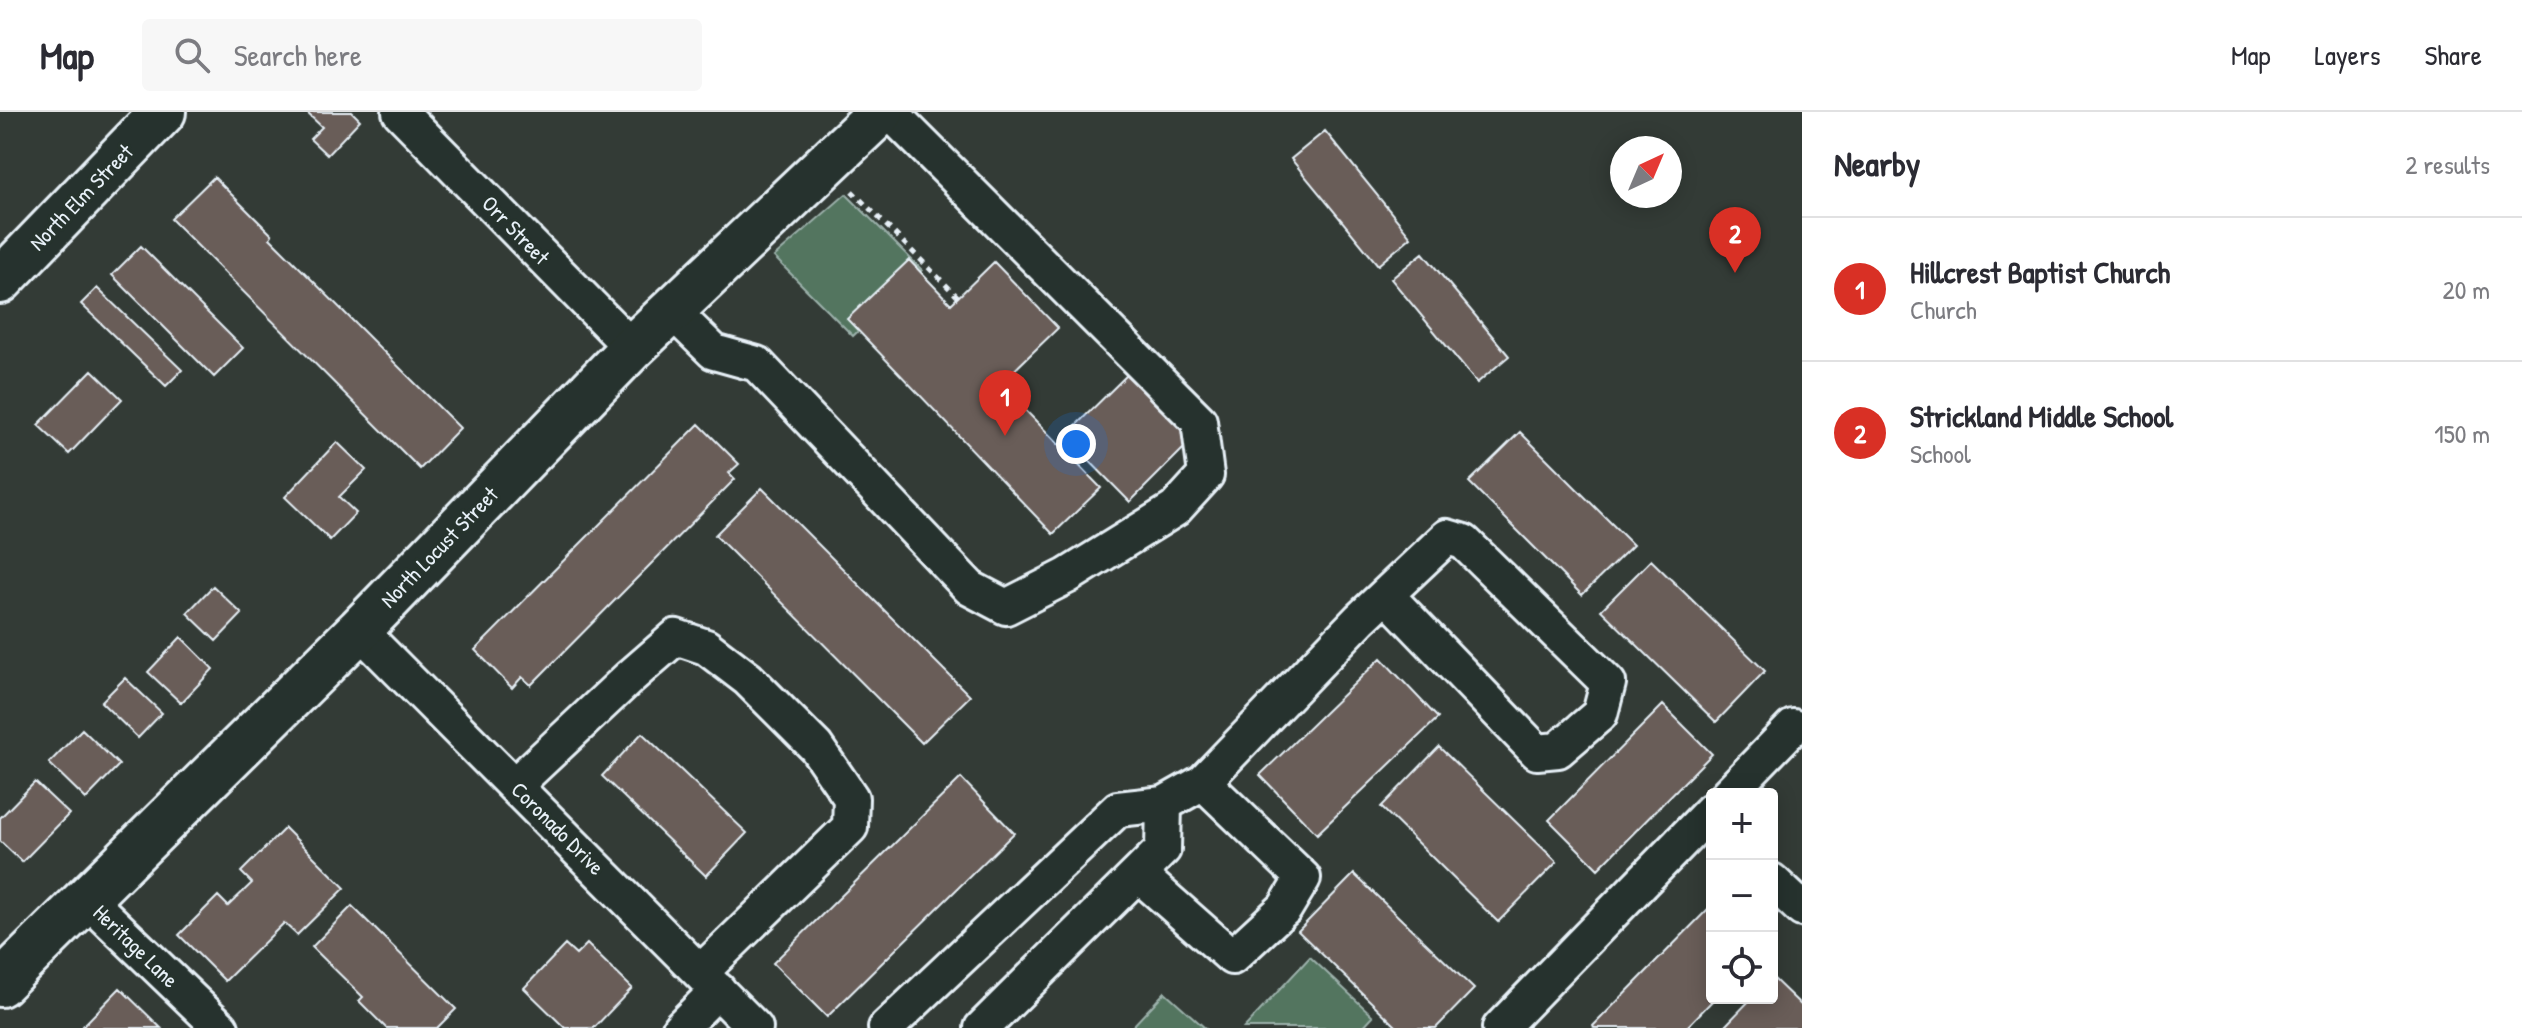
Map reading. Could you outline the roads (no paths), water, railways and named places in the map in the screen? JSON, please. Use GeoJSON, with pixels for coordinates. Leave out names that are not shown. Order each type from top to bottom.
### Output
{"type":"FeatureCollection","features":[{"type":"Feature","properties":{"kind":"main road","name":"North Elm Street"},"geometry":{"type":"LineString","coordinates":[[0,281],[163,112]]}},
{"type":"Feature","properties":{"kind":"main road","name":"North Locust Street"},"geometry":{"type":"LineString","coordinates":[[0,984],[359,630],[632,348],[873,116]]}},
{"type":"Feature","properties":{"kind":"street","name":"Orr Street"},"geometry":{"type":"LineString","coordinates":[[400,112],[632,348]]}},
{"type":"Feature","properties":{"kind":"street"},"geometry":{"type":"LineString","coordinates":[[672,311],[714,352],[757,364],[970,588],[1006,607],[1067,576],[1175,509],[1206,475],[1199,421],[873,116]]}},
{"type":"Feature","properties":{"kind":"street"},"geometry":{"type":"LineString","coordinates":[[886,1028],[1118,809],[1164,804],[1203,782],[1386,595],[1447,537],[1464,542],[1608,683],[1600,714],[1558,750],[1537,752],[1386,595]]}},
{"type":"Feature","properties":{"kind":"street","name":"Coronado Drive"},"geometry":{"type":"LineString","coordinates":[[359,630],[755,1028]]}},
{"type":"Feature","properties":{"kind":"street"},"geometry":{"type":"LineString","coordinates":[[515,785],[676,637],[706,647],[748,679],[816,747],[851,798],[850,827],[710,981],[680,1028]]}},
{"type":"Feature","properties":{"kind":"street"},"geometry":{"type":"LineString","coordinates":[[1736,788],[1793,727]]}},
{"type":"Feature","properties":{"kind":"street"},"geometry":{"type":"LineString","coordinates":[[1138,874],[1232,957],[1285,908],[1303,878],[1203,782]]}},
{"type":"Feature","properties":{"kind":"street"},"geometry":{"type":"LineString","coordinates":[[982,1028],[1163,849],[1164,804]]}},
{"type":"Feature","properties":{"kind":"street"},"geometry":{"type":"LineString","coordinates":[[1500,1028],[1706,819]]}},
{"type":"Feature","properties":{"kind":"street"},"geometry":{"type":"LineString","coordinates":[[1778,887],[1802,909]]}},
{"type":"Feature","properties":{"kind":"street","name":"Heritage Lane"},"geometry":{"type":"LineString","coordinates":[[85,897],[221,1028]]}},
{"type":"Feature","properties":{"kind":"place","name":"Strickland Middle School"},"geometry":{"type":"Point","coordinates":[1735,273]}},
{"type":"Feature","properties":{"kind":"place","name":"Hillcrest Baptist Church"},"geometry":{"type":"Point","coordinates":[1005,436]}}]}
